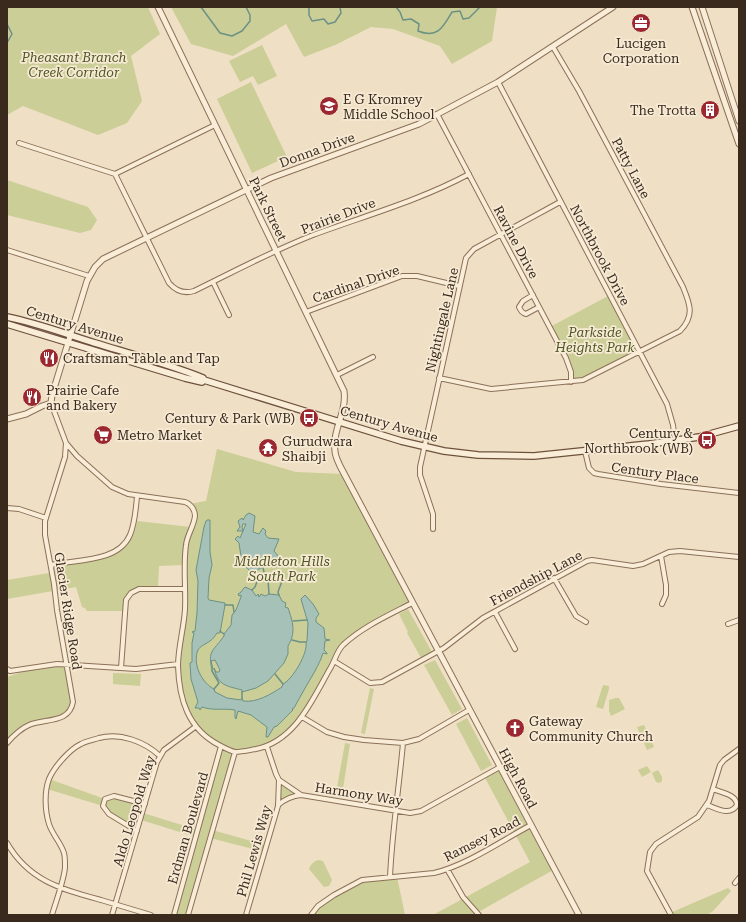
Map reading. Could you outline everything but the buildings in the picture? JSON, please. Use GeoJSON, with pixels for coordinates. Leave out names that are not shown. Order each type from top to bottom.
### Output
{"type":"FeatureCollection","features":[{"type":"Feature","properties":{"kind":"main road","name":"Century Avenue"},"geometry":{"type":"LineString","coordinates":[[7,317],[70,335],[184,371],[203,378],[204,380],[401,441],[424,447],[462,453],[493,456],[534,456],[675,441],[699,437],[739,426]]}},
{"type":"Feature","properties":{"kind":"main road","name":"Century Avenue"},"geometry":{"type":"LineString","coordinates":[[7,324],[185,378],[202,382],[204,380]]}},
{"type":"Feature","properties":{"kind":"street","name":"Park Street"},"geometry":{"type":"LineString","coordinates":[[158,7],[337,375],[344,391],[345,399],[340,422]]}},
{"type":"Feature","properties":{"kind":"street","name":"Donna Drive"},"geometry":{"type":"LineString","coordinates":[[51,403],[67,343],[89,276],[95,266],[102,259],[271,178],[419,124],[498,82],[613,7]]}},
{"type":"Feature","properties":{"kind":"street"},"geometry":{"type":"LineString","coordinates":[[692,7],[739,144]]}},
{"type":"Feature","properties":{"kind":"street"},"geometry":{"type":"LineString","coordinates":[[702,7],[739,121]]}},
{"type":"Feature","properties":{"kind":"street","name":"Patty Lane"},"geometry":{"type":"LineString","coordinates":[[553,47],[579,91],[680,281],[688,301],[690,313],[688,321],[682,328],[640,351]]}},
{"type":"Feature","properties":{"kind":"street","name":"Northbrook Drive"},"geometry":{"type":"LineString","coordinates":[[498,82],[667,404],[673,425],[675,441]]}},
{"type":"Feature","properties":{"kind":"street","name":"Ravine Drive"},"geometry":{"type":"LineString","coordinates":[[437,114],[566,358],[571,372],[571,382]]}},
{"type":"Feature","properties":{"kind":"street"},"geometry":{"type":"LineString","coordinates":[[19,143],[115,174],[215,126]]}},
{"type":"Feature","properties":{"kind":"street"},"geometry":{"type":"LineString","coordinates":[[115,174],[146,238]]}},
{"type":"Feature","properties":{"kind":"street","name":"Prairie Drive"},"geometry":{"type":"LineString","coordinates":[[146,238],[172,287],[183,292],[191,292],[312,236],[447,186],[469,174]]}},
{"type":"Feature","properties":{"kind":"street","name":"Nightingale Lane"},"geometry":{"type":"LineString","coordinates":[[433,529],[433,514],[420,475],[420,467],[466,258],[474,249],[560,202]]}},
{"type":"Feature","properties":{"kind":"street"},"geometry":{"type":"LineString","coordinates":[[7,250],[89,276]]}},
{"type":"Feature","properties":{"kind":"street","name":"Cardinal Drive"},"geometry":{"type":"LineString","coordinates":[[306,312],[402,276],[418,276],[459,286]]}},
{"type":"Feature","properties":{"kind":"street"},"geometry":{"type":"LineString","coordinates":[[213,282],[229,315]]}},
{"type":"Feature","properties":{"kind":"street"},"geometry":{"type":"LineString","coordinates":[[533,295],[520,304],[520,310],[526,314],[539,307]]}},
{"type":"Feature","properties":{"kind":"street"},"geometry":{"type":"LineString","coordinates":[[439,378],[491,389],[571,382],[585,380],[640,351]]}},
{"type":"Feature","properties":{"kind":"street"},"geometry":{"type":"LineString","coordinates":[[337,375],[373,357]]}},
{"type":"Feature","properties":{"kind":"street"},"geometry":{"type":"LineString","coordinates":[[7,419],[26,414],[51,403],[66,443],[112,487],[137,496],[185,502],[194,509],[195,516],[186,544],[185,609],[178,664],[182,697],[190,718],[196,727],[210,741],[221,746],[235,752],[248,751],[267,747],[277,740],[292,728],[302,717],[341,646],[357,634],[412,603]]}},
{"type":"Feature","properties":{"kind":"street","name":"High Road"},"geometry":{"type":"LineString","coordinates":[[340,422],[336,436],[335,450],[340,466],[579,915]]}},
{"type":"Feature","properties":{"kind":"street","name":"Glacier Ridge Road"},"geometry":{"type":"LineString","coordinates":[[7,743],[20,730],[42,721],[53,721],[65,715],[72,709],[73,702],[65,665],[51,564],[45,535],[46,518],[65,457],[66,443]]}},
{"type":"Feature","properties":{"kind":"street","name":"Century Place"},"geometry":{"type":"LineString","coordinates":[[585,450],[588,468],[598,474],[690,488],[739,493]]}},
{"type":"Feature","properties":{"kind":"street"},"geometry":{"type":"LineString","coordinates":[[51,564],[102,557],[115,553],[123,546],[131,534],[137,496]]}},
{"type":"Feature","properties":{"kind":"street"},"geometry":{"type":"LineString","coordinates":[[7,508],[46,518]]}},
{"type":"Feature","properties":{"kind":"street","name":"Friendship Lane"},"geometry":{"type":"LineString","coordinates":[[438,652],[483,618],[587,561],[592,560],[633,566],[669,552],[680,551],[739,557]]}},
{"type":"Feature","properties":{"kind":"street"},"geometry":{"type":"LineString","coordinates":[[661,556],[666,585],[666,595],[662,604]]}},
{"type":"Feature","properties":{"kind":"street"},"geometry":{"type":"LineString","coordinates":[[554,578],[576,616],[586,622]]}},
{"type":"Feature","properties":{"kind":"street"},"geometry":{"type":"LineString","coordinates":[[121,668],[126,600],[131,593],[139,590],[185,589]]}},
{"type":"Feature","properties":{"kind":"street"},"geometry":{"type":"LineString","coordinates":[[495,612],[515,649]]}},
{"type":"Feature","properties":{"kind":"street"},"geometry":{"type":"LineString","coordinates":[[728,624],[739,620]]}},
{"type":"Feature","properties":{"kind":"street"},"geometry":{"type":"LineString","coordinates":[[334,661],[370,683],[375,683],[382,682],[438,652]]}},
{"type":"Feature","properties":{"kind":"street"},"geometry":{"type":"LineString","coordinates":[[8,670],[10,671],[57,664],[136,669],[178,664]]}},
{"type":"Feature","properties":{"kind":"street"},"geometry":{"type":"LineString","coordinates":[[302,717],[327,732],[344,737],[403,743],[419,739],[470,710]]}},
{"type":"Feature","properties":{"kind":"street","name":"Aldo Leopold Way"},"geometry":{"type":"LineString","coordinates":[[112,915],[138,832],[157,762],[164,750],[196,727]]}},
{"type":"Feature","properties":{"kind":"street"},"geometry":{"type":"LineString","coordinates":[[52,915],[66,868],[64,853],[49,826],[46,814],[49,779],[64,757],[81,744],[101,738],[116,736],[134,740],[148,747],[160,756]]}},
{"type":"Feature","properties":{"kind":"street"},"geometry":{"type":"LineString","coordinates":[[390,877],[392,843],[403,743]]}},
{"type":"Feature","properties":{"kind":"street","name":"Erdman Boulevard"},"geometry":{"type":"LineString","coordinates":[[174,915],[221,746]]}},
{"type":"Feature","properties":{"kind":"street","name":"Phil Lewis Way"},"geometry":{"type":"LineString","coordinates":[[246,915],[278,806],[280,780],[276,774],[267,747]]}},
{"type":"Feature","properties":{"kind":"street"},"geometry":{"type":"LineString","coordinates":[[671,915],[649,877],[648,871],[650,852],[656,844],[698,817],[706,805],[713,789],[720,765],[724,760],[739,749]]}},
{"type":"Feature","properties":{"kind":"street","name":"Erdman Boulevard"},"geometry":{"type":"LineString","coordinates":[[188,915],[235,752]]}},
{"type":"Feature","properties":{"kind":"street","name":"Harmony Way"},"geometry":{"type":"LineString","coordinates":[[280,780],[301,795],[410,813],[421,811],[500,767]]}},
{"type":"Feature","properties":{"kind":"street"},"geometry":{"type":"LineString","coordinates":[[706,805],[722,811],[732,811],[737,805],[732,796],[713,789]]}},
{"type":"Feature","properties":{"kind":"street"},"geometry":{"type":"LineString","coordinates":[[278,806],[291,796],[301,795]]}},
{"type":"Feature","properties":{"kind":"street"},"geometry":{"type":"LineString","coordinates":[[138,832],[109,814],[103,806],[105,799],[114,796],[145,804]]}},
{"type":"Feature","properties":{"kind":"street","name":"Ramsey Road"},"geometry":{"type":"LineString","coordinates":[[311,915],[318,906],[349,886],[362,880],[434,873],[447,869],[466,861],[531,825]]}},
{"type":"Feature","properties":{"kind":"street"},"geometry":{"type":"LineString","coordinates":[[7,843],[16,857],[40,878],[60,888],[151,915]]}},
{"type":"Feature","properties":{"kind":"street"},"geometry":{"type":"LineString","coordinates":[[447,869],[463,897],[479,915]]}},
{"type":"Feature","properties":{"kind":"street"},"geometry":{"type":"LineString","coordinates":[[735,883],[739,878]]}},
{"type":"Feature","properties":{"kind":"green space","name":"Pheasant Branch Creek Corridor"},"geometry":{"type":"Polygon","coordinates":[[[7,7],[148,7],[160,34],[131,56],[142,101],[127,123],[98,135],[23,106],[7,115],[7,7]]]}},
{"type":"Feature","properties":{"kind":"green space"},"geometry":{"type":"Polygon","coordinates":[[[171,7],[497,7],[492,41],[452,64],[440,46],[393,29],[371,27],[335,45],[304,57],[286,24],[233,56],[191,44],[171,7]]]}},
{"type":"Feature","properties":{"kind":"green space"},"geometry":{"type":"Polygon","coordinates":[[[262,45],[277,76],[258,85],[253,76],[240,82],[229,61],[262,45]]]}},
{"type":"Feature","properties":{"kind":"green space"},"geometry":{"type":"Polygon","coordinates":[[[251,82],[287,157],[252,173],[217,99],[251,82]]]}},
{"type":"Feature","properties":{"kind":"green space"},"geometry":{"type":"Polygon","coordinates":[[[7,180],[88,207],[97,220],[91,230],[80,233],[7,215],[7,180]]]}},
{"type":"Feature","properties":{"kind":"green space","name":"Parkside Heights Park"},"geometry":{"type":"Polygon","coordinates":[[[610,295],[640,351],[600,373],[571,382],[571,372],[550,327],[610,295]]]}},
{"type":"Feature","properties":{"kind":"green space","name":"Middleton Hills South Park"},"geometry":{"type":"Polygon","coordinates":[[[217,449],[296,472],[343,474],[412,603],[357,634],[341,647],[302,717],[292,729],[267,747],[235,752],[212,830],[266,845],[265,852],[210,838],[188,915],[174,915],[196,837],[141,820],[137,831],[109,814],[103,806],[47,789],[49,779],[105,799],[114,796],[145,804],[143,813],[198,830],[221,746],[195,727],[182,697],[178,664],[185,609],[185,565],[159,566],[158,589],[135,591],[128,598],[125,611],[87,611],[82,607],[76,587],[7,599],[7,580],[49,573],[56,566],[60,565],[90,561],[111,556],[127,545],[133,536],[137,521],[191,527],[195,516],[189,504],[206,501],[217,449]]]}},
{"type":"Feature","properties":{"kind":"green space"},"geometry":{"type":"Polygon","coordinates":[[[408,609],[432,652],[421,658],[407,633],[408,632],[399,614],[408,609]]]}},
{"type":"Feature","properties":{"kind":"green space"},"geometry":{"type":"Polygon","coordinates":[[[435,660],[462,709],[452,715],[424,665],[435,660]]]}},
{"type":"Feature","properties":{"kind":"green space"},"geometry":{"type":"Polygon","coordinates":[[[65,665],[73,702],[65,715],[28,726],[7,743],[7,677],[37,667],[65,665]]]}},
{"type":"Feature","properties":{"kind":"green space"},"geometry":{"type":"Polygon","coordinates":[[[113,673],[141,674],[140,686],[113,684],[113,673]]]}},
{"type":"Feature","properties":{"kind":"green space"},"geometry":{"type":"Polygon","coordinates":[[[603,685],[609,686],[609,689],[603,709],[596,707],[603,685]]]}},
{"type":"Feature","properties":{"kind":"green space"},"geometry":{"type":"Polygon","coordinates":[[[370,688],[374,689],[365,734],[361,733],[370,688]]]}},
{"type":"Feature","properties":{"kind":"green space"},"geometry":{"type":"Polygon","coordinates":[[[619,698],[625,709],[611,716],[609,711],[609,700],[619,698]]]}},
{"type":"Feature","properties":{"kind":"green space"},"geometry":{"type":"Polygon","coordinates":[[[467,718],[492,765],[481,771],[456,724],[467,718]]]}},
{"type":"Feature","properties":{"kind":"green space"},"geometry":{"type":"Polygon","coordinates":[[[644,725],[654,747],[647,750],[637,727],[644,725]]]}},
{"type":"Feature","properties":{"kind":"green space"},"geometry":{"type":"Polygon","coordinates":[[[345,743],[350,744],[342,795],[336,793],[345,743]]]}},
{"type":"Feature","properties":{"kind":"green space"},"geometry":{"type":"Polygon","coordinates":[[[647,766],[651,772],[642,777],[638,770],[647,766]]]}},
{"type":"Feature","properties":{"kind":"green space"},"geometry":{"type":"Polygon","coordinates":[[[500,767],[555,869],[473,915],[433,915],[530,862],[484,776],[500,767]]]}},
{"type":"Feature","properties":{"kind":"green space"},"geometry":{"type":"Polygon","coordinates":[[[658,770],[662,777],[662,781],[660,783],[656,782],[652,773],[658,770]]]}},
{"type":"Feature","properties":{"kind":"green space"},"geometry":{"type":"Polygon","coordinates":[[[279,780],[301,795],[291,796],[278,806],[279,780]]]}},
{"type":"Feature","properties":{"kind":"green space"},"geometry":{"type":"Polygon","coordinates":[[[318,860],[323,861],[332,880],[329,886],[324,887],[309,869],[312,863],[318,860]]]}},
{"type":"Feature","properties":{"kind":"green space"},"geometry":{"type":"Polygon","coordinates":[[[397,877],[405,915],[311,915],[318,906],[362,880],[397,877]]]}},
{"type":"Feature","properties":{"kind":"green space"},"geometry":{"type":"Polygon","coordinates":[[[728,888],[731,891],[713,911],[707,915],[671,915],[670,913],[728,888]]]}},
{"type":"Feature","properties":{"kind":"water"},"geometry":{"type":"Polygon","coordinates":[[[249,513],[255,516],[253,532],[259,534],[263,528],[266,531],[265,534],[268,538],[279,539],[274,551],[279,557],[273,563],[252,573],[242,563],[239,543],[235,539],[238,536],[240,538],[243,531],[237,531],[240,527],[238,521],[242,518],[243,520],[249,513]],[[243,524],[243,531],[246,524],[243,524]]]}},
{"type":"Feature","properties":{"kind":"water"},"geometry":{"type":"Polygon","coordinates":[[[207,520],[210,520],[210,552],[212,565],[209,578],[208,598],[209,600],[225,603],[225,605],[220,633],[217,633],[211,640],[198,650],[196,661],[202,678],[214,689],[215,692],[227,698],[241,700],[242,698],[243,701],[253,701],[282,687],[299,665],[305,652],[308,623],[301,599],[305,595],[319,614],[316,618],[316,622],[324,628],[325,639],[330,640],[325,641],[324,650],[327,654],[323,653],[315,671],[292,709],[293,710],[277,726],[274,727],[268,737],[266,737],[267,727],[251,715],[238,711],[236,719],[235,710],[210,709],[202,707],[200,710],[199,708],[195,708],[198,702],[191,679],[190,663],[192,662],[192,643],[194,633],[192,632],[195,631],[197,613],[198,581],[196,570],[204,527],[207,520]]]}},
{"type":"Feature","properties":{"kind":"water"},"geometry":{"type":"Polygon","coordinates":[[[245,587],[252,590],[256,596],[258,594],[259,597],[261,594],[265,596],[269,594],[279,595],[282,601],[286,603],[285,607],[288,608],[293,632],[288,646],[288,654],[284,663],[268,681],[256,688],[242,692],[242,690],[228,686],[221,682],[216,674],[214,668],[216,672],[219,672],[220,670],[215,660],[211,661],[212,671],[210,659],[212,652],[231,625],[232,615],[236,610],[241,597],[241,595],[239,596],[238,594],[245,587]]]}},
{"type":"Feature","properties":{"kind":"waterway"},"geometry":{"type":"LineString","coordinates":[[201,7],[220,33],[232,36],[242,31],[250,21],[250,15],[246,7]]}},
{"type":"Feature","properties":{"kind":"waterway"},"geometry":{"type":"LineString","coordinates":[[309,7],[309,15],[312,21],[324,19],[328,24],[335,22],[341,13],[340,7]]}},
{"type":"Feature","properties":{"kind":"waterway"},"geometry":{"type":"LineString","coordinates":[[396,7],[403,20],[411,19],[419,24],[418,31],[430,34],[443,27],[452,12],[460,11],[463,19],[469,18],[480,7]]}},
{"type":"Feature","properties":{"kind":"waterway"},"geometry":{"type":"LineString","coordinates":[[7,24],[12,34],[7,43]]}},
{"type":"Feature","properties":{"kind":"waterway"},"geometry":{"type":"LineString","coordinates":[[263,568],[266,580],[282,581],[278,592],[279,595]]}},
{"type":"Feature","properties":{"kind":"waterway"},"geometry":{"type":"LineString","coordinates":[[252,590],[258,579],[254,572]]}},
{"type":"Feature","properties":{"kind":"waterway"},"geometry":{"type":"LineString","coordinates":[[268,580],[269,594]]}},
{"type":"Feature","properties":{"kind":"waterway"},"geometry":{"type":"LineString","coordinates":[[225,605],[233,605],[234,612]]}},
{"type":"Feature","properties":{"kind":"waterway"},"geometry":{"type":"LineString","coordinates":[[293,621],[307,620]]}},
{"type":"Feature","properties":{"kind":"waterway"},"geometry":{"type":"LineString","coordinates":[[220,631],[224,634]]}},
{"type":"Feature","properties":{"kind":"waterway"},"geometry":{"type":"LineString","coordinates":[[292,640],[306,642]]}},
{"type":"Feature","properties":{"kind":"waterway"},"geometry":{"type":"LineString","coordinates":[[212,671],[219,683],[214,689]]}},
{"type":"Feature","properties":{"kind":"waterway"},"geometry":{"type":"LineString","coordinates":[[275,674],[283,684]]}},
{"type":"Feature","properties":{"kind":"waterway"},"geometry":{"type":"LineString","coordinates":[[242,692],[242,698]]}},
{"type":"Feature","properties":{"kind":"place","name":"Lucigen Corporation"},"geometry":{"type":"Point","coordinates":[641,23]}},
{"type":"Feature","properties":{"kind":"place","name":"E G Kromrey Middle School"},"geometry":{"type":"Point","coordinates":[329,106]}},
{"type":"Feature","properties":{"kind":"place","name":"The Trotta"},"geometry":{"type":"Point","coordinates":[710,110]}},
{"type":"Feature","properties":{"kind":"place","name":"Craftsman Table and Tap"},"geometry":{"type":"Point","coordinates":[49,358]}},
{"type":"Feature","properties":{"kind":"place","name":"Prairie Cafe and Bakery"},"geometry":{"type":"Point","coordinates":[32,397]}},
{"type":"Feature","properties":{"kind":"place","name":"Century & Park (WB)"},"geometry":{"type":"Point","coordinates":[309,418]}},
{"type":"Feature","properties":{"kind":"place","name":"Metro Market"},"geometry":{"type":"Point","coordinates":[103,435]}},
{"type":"Feature","properties":{"kind":"place","name":"Century & Northbrook (WB)"},"geometry":{"type":"Point","coordinates":[707,440]}},
{"type":"Feature","properties":{"kind":"place","name":"Gurudwara Shaibji"},"geometry":{"type":"Point","coordinates":[268,448]}},
{"type":"Feature","properties":{"kind":"place","name":"Gateway Community Church"},"geometry":{"type":"Point","coordinates":[515,728]}}]}
